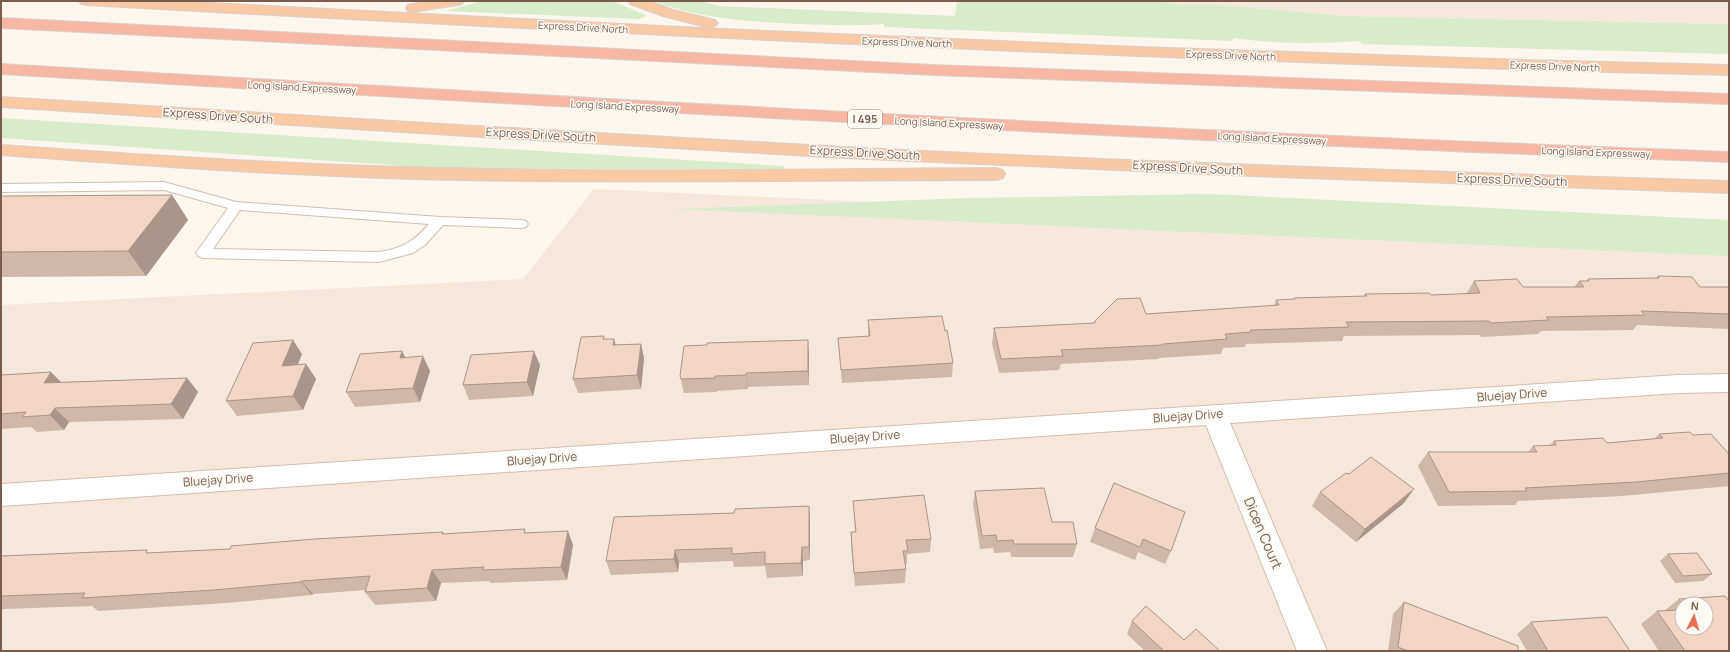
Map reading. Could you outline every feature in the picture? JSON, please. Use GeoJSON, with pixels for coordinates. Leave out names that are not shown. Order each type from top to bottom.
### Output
{"type":"FeatureCollection","features":[{"type":"Feature","properties":{"kind":"highway","name":"Express Drive North"},"geometry":{"type":"LineString","coordinates":[[86,1],[825,39],[1217,55],[1729,70]]}},
{"type":"Feature","properties":{"kind":"highway"},"geometry":{"type":"LineString","coordinates":[[254,10],[409,8],[441,5],[457,1]]}},
{"type":"Feature","properties":{"kind":"highway"},"geometry":{"type":"LineString","coordinates":[[635,1],[668,13],[707,23],[825,39]]}},
{"type":"Feature","properties":{"kind":"highway"},"geometry":{"type":"LineString","coordinates":[[1,23],[933,70],[1729,99]]}},
{"type":"Feature","properties":{"kind":"highway","name":"Long Island Expressway"},"geometry":{"type":"LineString","coordinates":[[1,69],[931,122],[1264,138],[1729,157]]}},
{"type":"Feature","properties":{"kind":"highway","name":"Express Drive South"},"geometry":{"type":"LineString","coordinates":[[1,102],[690,144],[1251,171],[1729,187]]}},
{"type":"Feature","properties":{"kind":"highway"},"geometry":{"type":"LineString","coordinates":[[1,150],[343,170],[482,174],[1071,175],[1251,171]]}},
{"type":"Feature","properties":{"kind":"street","name":"Bluejay Drive"},"geometry":{"type":"LineString","coordinates":[[1,494],[1678,384],[1729,383]]}},
{"type":"Feature","properties":{"kind":"street","name":"Dicen Court"},"geometry":{"type":"LineString","coordinates":[[1214,414],[1312,651]]}},
{"type":"Feature","properties":{"kind":"lane"},"geometry":{"type":"LineString","coordinates":[[1,188],[164,186],[236,206],[440,221],[521,224]]}},
{"type":"Feature","properties":{"kind":"lane"},"geometry":{"type":"LineString","coordinates":[[236,206],[203,253],[379,257],[400,254],[415,247],[440,221]]}},
{"type":"Feature","properties":{"kind":"shaded area"},"geometry":{"type":"Polygon","coordinates":[[[1158,1],[1729,1],[1729,24],[1348,16],[1219,5],[1185,5],[1158,1]]]}},
{"type":"Feature","properties":{"kind":"shaded area"},"geometry":{"type":"Polygon","coordinates":[[[594,189],[1729,242],[1729,651],[1,651],[1,305],[523,279],[594,189]]]}},
{"type":"Feature","properties":{"kind":"green space"},"geometry":{"type":"Polygon","coordinates":[[[482,1],[613,1],[647,16],[639,19],[446,11],[482,1]]]}},
{"type":"Feature","properties":{"kind":"green space"},"geometry":{"type":"Polygon","coordinates":[[[653,1],[701,1],[719,6],[955,16],[957,1],[1158,1],[1185,5],[1219,5],[1348,16],[1729,24],[1729,54],[1362,44],[1360,41],[1296,43],[1233,38],[1233,41],[884,27],[884,24],[842,25],[782,23],[745,21],[708,16],[653,1]]]}},
{"type":"Feature","properties":{"kind":"green space"},"geometry":{"type":"Polygon","coordinates":[[[1,118],[783,166],[786,169],[448,169],[1,138],[1,118]]]}},
{"type":"Feature","properties":{"kind":"green space"},"geometry":{"type":"Polygon","coordinates":[[[1211,194],[1729,220],[1729,256],[673,209],[968,198],[1211,194]]]}},
{"type":"Feature","properties":{"kind":"building"},"geometry":{"type":"Polygon","coordinates":[[[172,195],[128,251],[1,252],[1,196],[172,195]]]}},
{"type":"Feature","properties":{"kind":"building"},"geometry":{"type":"Polygon","coordinates":[[[1658,276],[1692,277],[1700,287],[1729,287],[1729,314],[1641,311],[1645,315],[1546,317],[1549,320],[1491,323],[1489,321],[1346,322],[1349,327],[1250,330],[1251,332],[1225,334],[1227,339],[1163,345],[1061,350],[1063,356],[1001,359],[994,328],[1095,323],[1095,321],[1117,299],[1140,298],[1146,314],[1279,305],[1276,300],[1295,299],[1294,298],[1367,296],[1365,294],[1429,293],[1431,295],[1480,293],[1474,281],[1517,279],[1523,287],[1584,287],[1579,281],[1589,281],[1588,279],[1659,278],[1658,276]]]}},
{"type":"Feature","properties":{"kind":"building"},"geometry":{"type":"Polygon","coordinates":[[[942,316],[945,331],[947,330],[953,363],[841,370],[838,338],[870,336],[868,320],[942,316]]]}},
{"type":"Feature","properties":{"kind":"building"},"geometry":{"type":"Polygon","coordinates":[[[604,336],[603,339],[614,339],[613,345],[641,344],[637,375],[573,379],[581,337],[604,336]]]}},
{"type":"Feature","properties":{"kind":"building"},"geometry":{"type":"Polygon","coordinates":[[[293,340],[282,366],[306,364],[293,396],[226,401],[253,343],[293,340]]]}},
{"type":"Feature","properties":{"kind":"building"},"geometry":{"type":"Polygon","coordinates":[[[808,340],[808,371],[746,373],[746,375],[715,376],[715,378],[681,379],[680,376],[684,346],[707,345],[707,343],[808,340]]]}},
{"type":"Feature","properties":{"kind":"building"},"geometry":{"type":"Polygon","coordinates":[[[402,351],[400,358],[423,356],[413,388],[346,392],[360,354],[402,351]]]}},
{"type":"Feature","properties":{"kind":"building"},"geometry":{"type":"Polygon","coordinates":[[[534,351],[527,382],[463,385],[471,355],[534,351]]]}},
{"type":"Feature","properties":{"kind":"building"},"geometry":{"type":"Polygon","coordinates":[[[51,372],[44,383],[187,378],[171,404],[55,408],[50,415],[22,417],[26,412],[1,414],[1,375],[51,372]]]}},
{"type":"Feature","properties":{"kind":"building"},"geometry":{"type":"Polygon","coordinates":[[[1690,432],[1693,435],[1711,434],[1729,454],[1729,473],[1636,482],[1525,488],[1527,491],[1449,492],[1428,452],[1537,452],[1533,446],[1556,445],[1554,441],[1603,438],[1607,443],[1663,438],[1659,434],[1690,432]]]}},
{"type":"Feature","properties":{"kind":"building"},"geometry":{"type":"Polygon","coordinates":[[[1371,457],[1414,489],[1365,529],[1320,492],[1346,473],[1349,474],[1371,457]]]}},
{"type":"Feature","properties":{"kind":"building"},"geometry":{"type":"Polygon","coordinates":[[[1114,483],[1185,512],[1171,551],[1143,539],[1140,547],[1095,528],[1114,483]]]}},
{"type":"Feature","properties":{"kind":"building"},"geometry":{"type":"Polygon","coordinates":[[[1044,488],[1052,522],[1073,522],[1077,544],[1014,544],[1013,540],[997,541],[996,535],[982,536],[975,491],[1044,488]]]}},
{"type":"Feature","properties":{"kind":"building"},"geometry":{"type":"Polygon","coordinates":[[[924,495],[931,539],[906,540],[908,551],[903,551],[906,569],[854,573],[851,532],[856,532],[853,501],[924,495]]]}},
{"type":"Feature","properties":{"kind":"building"},"geometry":{"type":"Polygon","coordinates":[[[809,506],[809,547],[802,547],[801,563],[765,564],[765,552],[732,554],[732,548],[675,550],[674,559],[606,561],[614,517],[734,513],[735,509],[809,506]]]}},
{"type":"Feature","properties":{"kind":"building"},"geometry":{"type":"Polygon","coordinates":[[[525,529],[524,533],[568,531],[561,567],[483,570],[484,567],[432,570],[427,588],[365,592],[370,576],[214,590],[82,598],[85,593],[1,596],[1,556],[147,550],[146,553],[230,549],[231,546],[315,539],[525,529]]]}},
{"type":"Feature","properties":{"kind":"building"},"geometry":{"type":"Polygon","coordinates":[[[1697,553],[1712,574],[1683,576],[1668,554],[1697,553]]]}},
{"type":"Feature","properties":{"kind":"building"},"geometry":{"type":"Polygon","coordinates":[[[1725,596],[1729,601],[1729,651],[1685,651],[1674,636],[1714,636],[1714,597],[1725,596]]]}},
{"type":"Feature","properties":{"kind":"building"},"geometry":{"type":"Polygon","coordinates":[[[1404,602],[1518,646],[1518,651],[1408,651],[1398,647],[1404,602]]]}},
{"type":"Feature","properties":{"kind":"building"},"geometry":{"type":"Polygon","coordinates":[[[1146,606],[1184,640],[1196,629],[1220,651],[1164,651],[1132,621],[1146,606]]]}},
{"type":"Feature","properties":{"kind":"building"},"geometry":{"type":"Polygon","coordinates":[[[1674,610],[1674,635],[1657,611],[1674,610]]]}},
{"type":"Feature","properties":{"kind":"building"},"geometry":{"type":"Polygon","coordinates":[[[1607,617],[1630,651],[1548,651],[1531,622],[1607,617]]]}}]}
